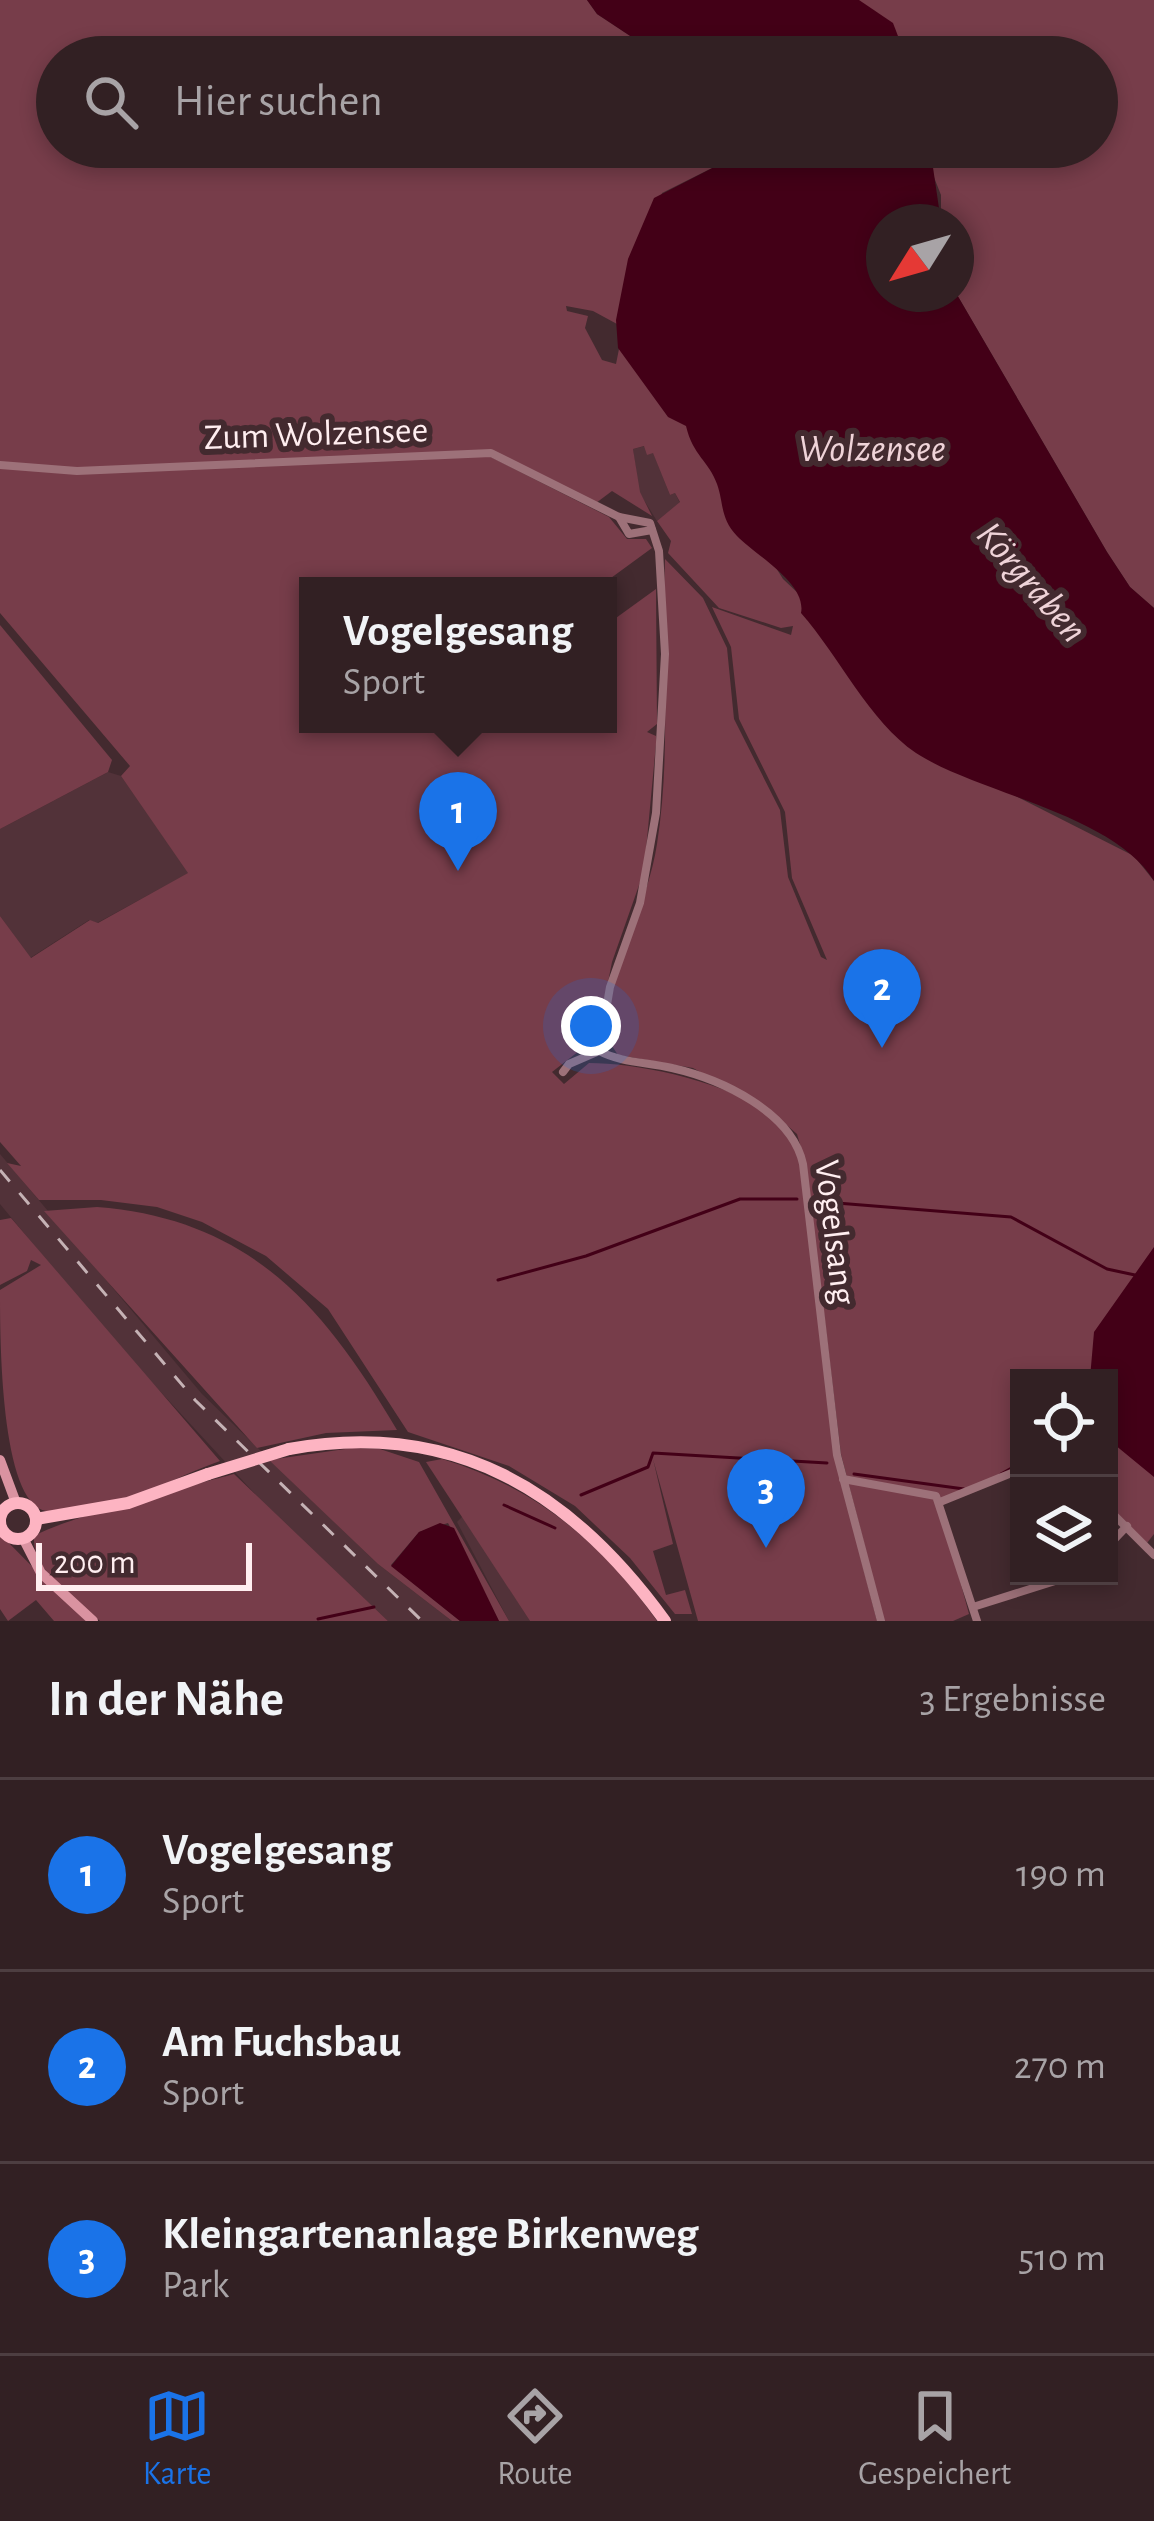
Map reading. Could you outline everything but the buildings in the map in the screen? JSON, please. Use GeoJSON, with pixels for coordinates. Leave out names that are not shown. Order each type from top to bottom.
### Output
{"type":"FeatureCollection","features":[{"type":"Feature","properties":{"kind":"main road"},"geometry":{"type":"LineString","coordinates":[[23,1538],[36,1519],[128,1503],[289,1449],[392,1443],[435,1450],[511,1477],[572,1516],[619,1561],[665,1621]]}},
{"type":"Feature","properties":{"kind":"main road"},"geometry":{"type":"LineString","coordinates":[[0,1460],[16,1503]]}},
{"type":"Feature","properties":{"kind":"main road"},"geometry":{"type":"LineString","coordinates":[[23,1538],[10,1537],[0,1522],[4,1509],[16,1503],[29,1507],[36,1519]]}},
{"type":"Feature","properties":{"kind":"main road"},"geometry":{"type":"LineString","coordinates":[[23,1538],[41,1574],[93,1621]]}},
{"type":"Feature","properties":{"kind":"street","name":"Zum Wolzensee"},"geometry":{"type":"LineString","coordinates":[[0,465],[77,470],[491,454],[619,517],[650,523],[652,530],[629,534],[619,517]]}},
{"type":"Feature","properties":{"kind":"street"},"geometry":{"type":"LineString","coordinates":[[563,1072],[569,1064],[599,1051],[615,968],[640,903],[656,813],[665,654],[659,551],[652,530]]}},
{"type":"Feature","properties":{"kind":"street","name":"Vogelsang"},"geometry":{"type":"LineString","coordinates":[[599,1051],[709,1079],[763,1110],[795,1137],[843,1479],[881,1621]]}},
{"type":"Feature","properties":{"kind":"street"},"geometry":{"type":"LineString","coordinates":[[940,1502],[1010,1474]]}},
{"type":"Feature","properties":{"kind":"street"},"geometry":{"type":"LineString","coordinates":[[843,1479],[924,1493],[940,1502],[977,1621]]}},
{"type":"Feature","properties":{"kind":"street"},"geometry":{"type":"LineString","coordinates":[[1118,1518],[1154,1555]]}},
{"type":"Feature","properties":{"kind":"street"},"geometry":{"type":"LineString","coordinates":[[1118,1536],[1127,1526]]}},
{"type":"Feature","properties":{"kind":"street"},"geometry":{"type":"LineString","coordinates":[[973,1607],[1043,1585]]}},
{"type":"Feature","properties":{"kind":"shaded area"},"geometry":{"type":"Polygon","coordinates":[[[0,0],[587,0],[597,14],[630,36],[36,36],[36,168],[712,168],[662,193],[617,324],[593,311],[566,306],[567,311],[588,316],[585,328],[602,360],[616,364],[619,349],[631,350],[669,397],[783,579],[801,596],[807,620],[823,620],[996,786],[1134,856],[1154,881],[1154,1250],[1103,1369],[1010,1369],[1010,1472],[939,1503],[969,1614],[953,1621],[884,1621],[841,1454],[806,1165],[797,1134],[768,1109],[693,1068],[618,1055],[608,1040],[613,990],[657,844],[665,737],[665,559],[703,598],[727,648],[734,719],[780,810],[788,877],[821,957],[827,960],[792,878],[785,812],[739,719],[731,647],[712,607],[791,635],[793,626],[781,628],[719,608],[668,553],[671,541],[657,521],[680,502],[675,493],[670,495],[653,453],[647,455],[644,446],[633,449],[640,492],[652,516],[612,491],[596,503],[490,451],[78,468],[0,463],[0,0]]]}},
{"type":"Feature","properties":{"kind":"shaded area"},"geometry":{"type":"Polygon","coordinates":[[[837,0],[1154,0],[1154,608],[1130,587],[1107,552],[967,312],[974,312],[974,204],[941,204],[930,168],[1118,168],[1118,36],[872,36],[837,0]]]}},
{"type":"Feature","properties":{"kind":"shaded area"},"geometry":{"type":"Polygon","coordinates":[[[645,446],[653,452],[670,495],[675,493],[680,503],[657,521],[639,492],[633,449],[645,446]]]}},
{"type":"Feature","properties":{"kind":"shaded area"},"geometry":{"type":"Polygon","coordinates":[[[489,456],[609,517],[627,539],[646,539],[652,548],[612,577],[299,577],[299,733],[617,733],[617,617],[656,589],[657,724],[647,732],[656,736],[656,744],[644,871],[612,962],[597,1037],[552,1072],[564,1084],[589,1063],[612,1064],[700,1081],[756,1105],[793,1139],[801,1166],[834,1454],[877,1621],[698,1621],[653,1459],[673,1544],[653,1551],[666,1595],[685,1590],[692,1614],[675,1614],[630,1558],[575,1506],[509,1466],[408,1432],[328,1309],[266,1256],[202,1222],[157,1207],[101,1200],[39,1200],[7,1163],[21,1166],[0,1142],[0,916],[31,958],[90,920],[98,923],[188,873],[121,776],[130,766],[0,613],[0,468],[80,472],[489,456]]]}},
{"type":"Feature","properties":{"kind":"shaded area"},"geometry":{"type":"Polygon","coordinates":[[[0,625],[112,760],[108,772],[0,829],[0,625]]]}},
{"type":"Feature","properties":{"kind":"shaded area"},"geometry":{"type":"Polygon","coordinates":[[[108,772],[121,776],[189,873],[97,923],[89,920],[30,958],[0,916],[0,829],[108,772]]]}},
{"type":"Feature","properties":{"kind":"shaded area"},"geometry":{"type":"Polygon","coordinates":[[[0,1154],[202,1394],[378,1564],[452,1621],[388,1621],[270,1510],[108,1335],[0,1204],[0,1154]]]}},
{"type":"Feature","properties":{"kind":"shaded area"},"geometry":{"type":"Polygon","coordinates":[[[97,1207],[151,1215],[198,1229],[277,1276],[341,1345],[397,1430],[326,1433],[257,1448],[44,1211],[97,1207]]]}},
{"type":"Feature","properties":{"kind":"shaded area"},"geometry":{"type":"Polygon","coordinates":[[[11,1218],[220,1461],[92,1509],[46,1511],[31,1501],[11,1450],[0,1290],[41,1265],[31,1260],[27,1271],[0,1285],[0,1220],[11,1218]]]}},
{"type":"Feature","properties":{"kind":"shaded area"},"geometry":{"type":"Polygon","coordinates":[[[1118,1428],[1154,1462],[1154,1534],[1147,1543],[1118,1515],[1118,1428]]]}},
{"type":"Feature","properties":{"kind":"shaded area"},"geometry":{"type":"Polygon","coordinates":[[[352,1448],[380,1449],[419,1462],[509,1621],[499,1621],[448,1523],[419,1532],[391,1565],[460,1621],[452,1621],[378,1564],[269,1460],[352,1448]]]}},
{"type":"Feature","properties":{"kind":"shaded area"},"geometry":{"type":"Polygon","coordinates":[[[442,1459],[507,1485],[563,1521],[613,1566],[657,1621],[530,1621],[426,1462],[442,1459]]]}},
{"type":"Feature","properties":{"kind":"shaded area"},"geometry":{"type":"Polygon","coordinates":[[[234,1474],[388,1621],[100,1621],[40,1562],[34,1537],[44,1531],[234,1474]]]}},
{"type":"Feature","properties":{"kind":"shaded area"},"geometry":{"type":"Polygon","coordinates":[[[463,1516],[530,1621],[509,1621],[457,1522],[463,1516]]]}},
{"type":"Feature","properties":{"kind":"shaded area"},"geometry":{"type":"Polygon","coordinates":[[[0,1534],[86,1621],[54,1621],[36,1600],[8,1621],[0,1609],[0,1534]]]}},
{"type":"Feature","properties":{"kind":"water"},"geometry":{"type":"Polygon","coordinates":[[[587,0],[859,0],[893,23],[898,36],[630,36],[597,14],[587,0]]]}},
{"type":"Feature","properties":{"kind":"water","name":"Wolzensee"},"geometry":{"type":"Polygon","coordinates":[[[712,168],[933,168],[938,204],[866,204],[866,312],[967,312],[1107,552],[1130,587],[1154,608],[1154,881],[1109,838],[942,767],[916,753],[884,724],[801,613],[801,602],[788,580],[732,529],[714,476],[686,426],[668,417],[618,348],[616,320],[628,259],[654,198],[712,168]]]}},
{"type":"Feature","properties":{"kind":"water"},"geometry":{"type":"Polygon","coordinates":[[[1154,1247],[1154,1477],[1118,1447],[1118,1369],[1091,1369],[1094,1332],[1154,1247]]]}},
{"type":"Feature","properties":{"kind":"water"},"geometry":{"type":"Polygon","coordinates":[[[440,1523],[454,1528],[499,1621],[460,1621],[391,1566],[419,1532],[440,1523]]]}},
{"type":"Feature","properties":{"kind":"waterway"},"geometry":{"type":"LineString","coordinates":[[498,1280],[586,1256],[740,1199],[797,1199]]}},
{"type":"Feature","properties":{"kind":"waterway"},"geometry":{"type":"LineString","coordinates":[[812,1201],[1011,1217],[1107,1269],[1135,1275]]}},
{"type":"Feature","properties":{"kind":"waterway"},"geometry":{"type":"LineString","coordinates":[[581,1495],[648,1467],[653,1453],[827,1463]]}},
{"type":"Feature","properties":{"kind":"waterway"},"geometry":{"type":"LineString","coordinates":[[1001,1474],[1010,1469]]}},
{"type":"Feature","properties":{"kind":"waterway"},"geometry":{"type":"LineString","coordinates":[[854,1474],[964,1489]]}},
{"type":"Feature","properties":{"kind":"waterway"},"geometry":{"type":"LineString","coordinates":[[504,1505],[555,1528]]}},
{"type":"Feature","properties":{"kind":"waterway"},"geometry":{"type":"LineString","coordinates":[[318,1619],[374,1607]]}},
{"type":"Feature","properties":{"kind":"railway"},"geometry":{"type":"LineString","coordinates":[[0,1170],[195,1400],[422,1621]]}},
{"type":"Feature","properties":{"kind":"place","name":"Vogelgesang"},"geometry":{"type":"Point","coordinates":[458,871]}},
{"type":"Feature","properties":{"kind":"place","name":"Am Fuchsbau"},"geometry":{"type":"Point","coordinates":[882,1048]}},
{"type":"Feature","properties":{"kind":"place","name":"Kleingartenanlage Birkenweg"},"geometry":{"type":"Point","coordinates":[766,1548]}},
{"type":"Feature","properties":{"kind":"water label","name":"Körgraben"},"geometry":{"type":"Point","coordinates":[1033,581]}}]}
